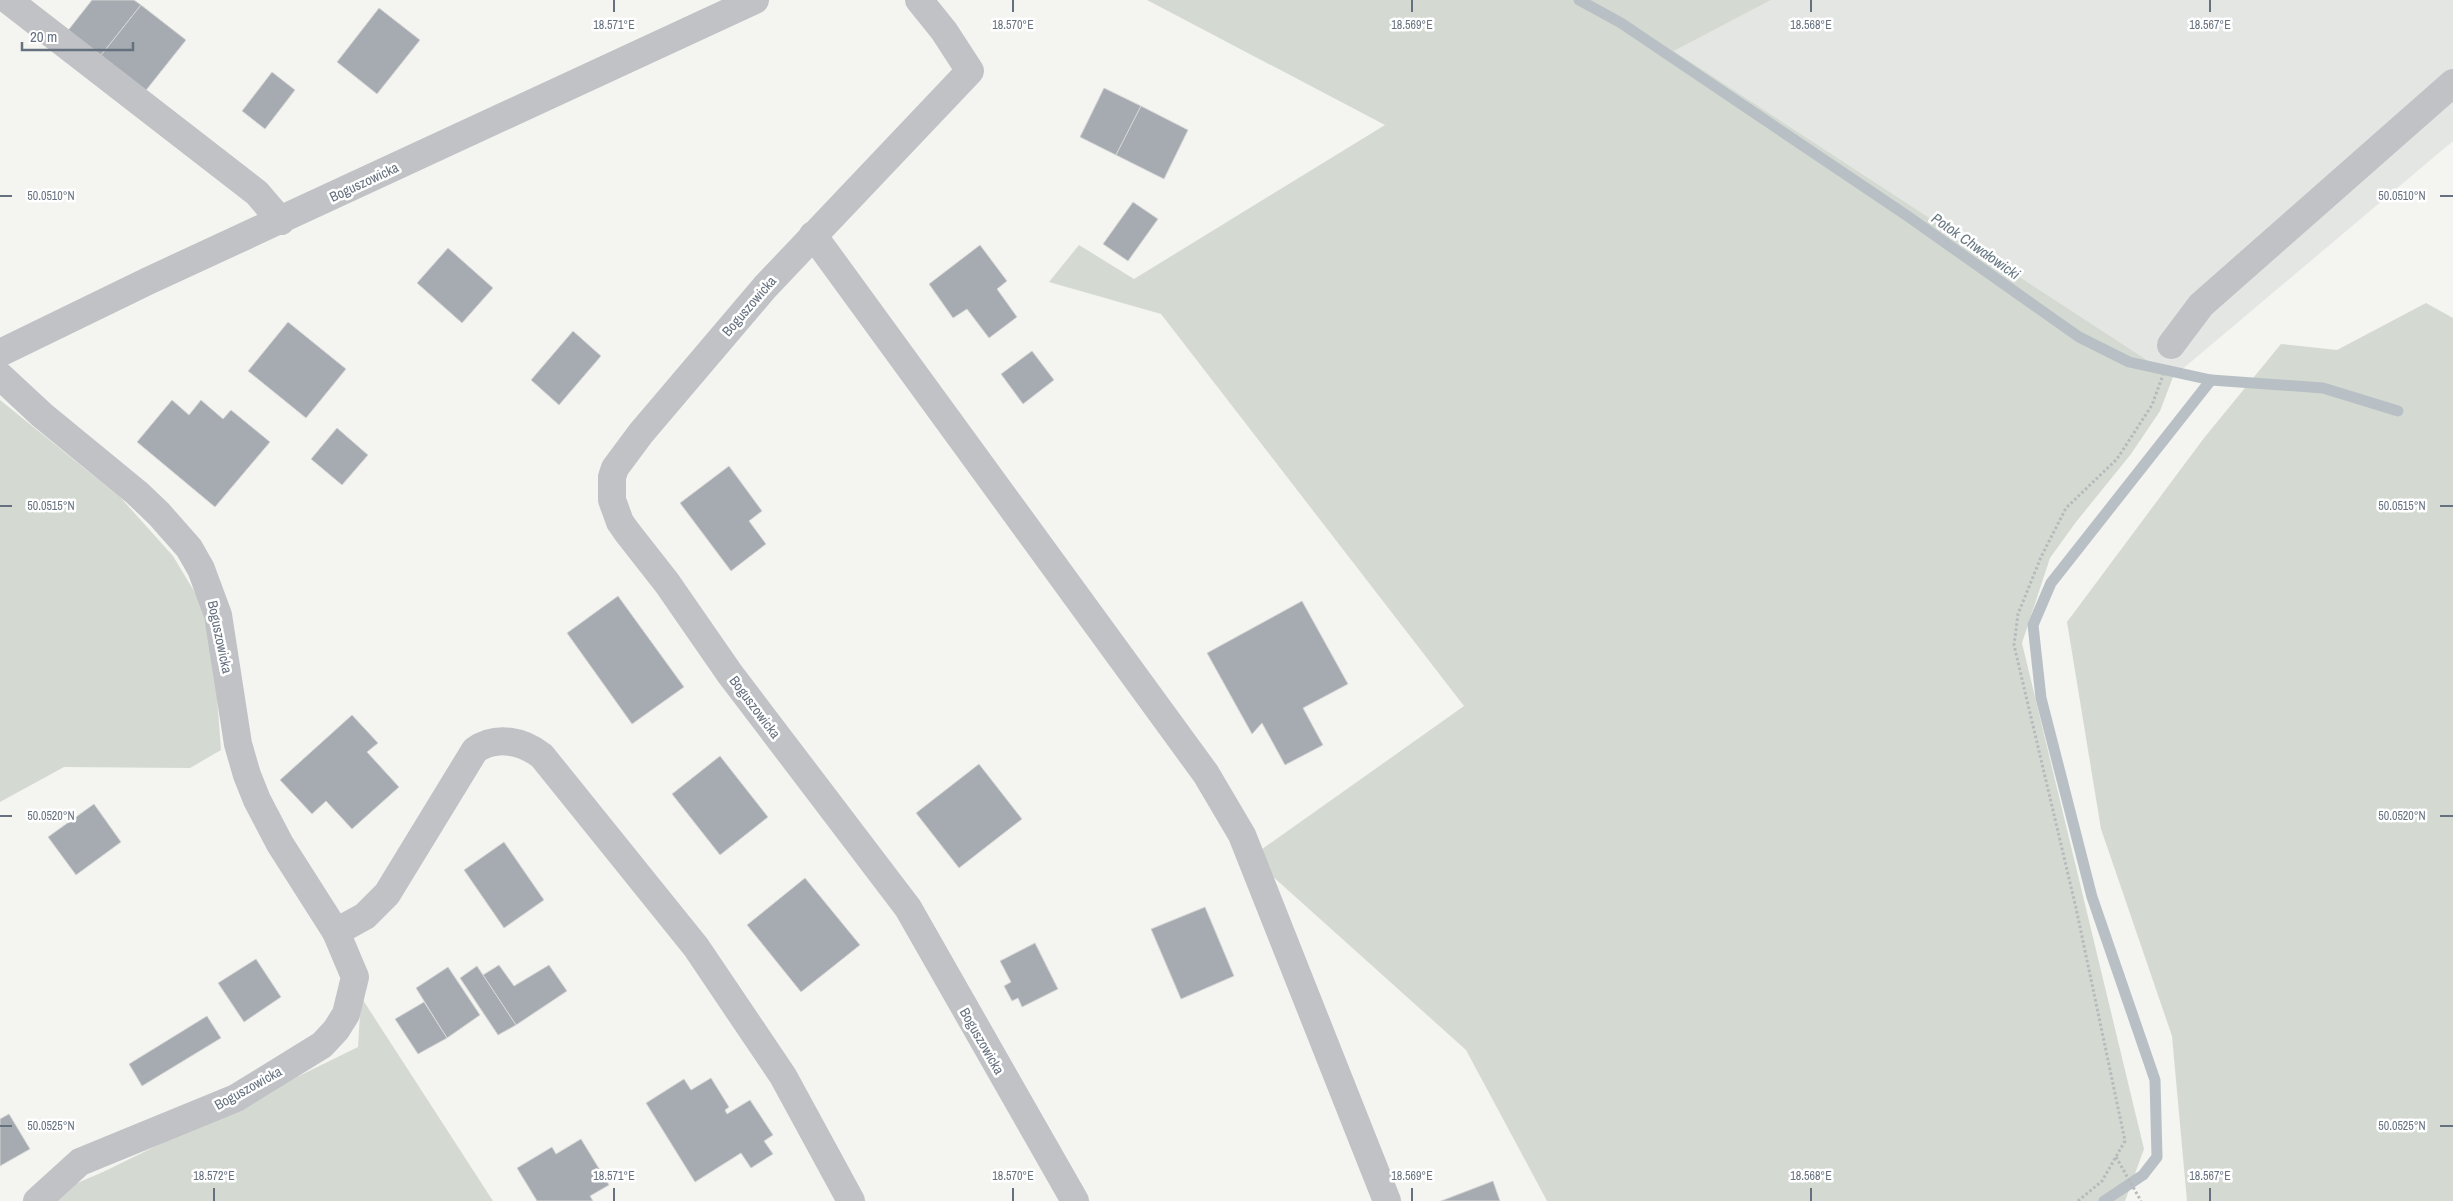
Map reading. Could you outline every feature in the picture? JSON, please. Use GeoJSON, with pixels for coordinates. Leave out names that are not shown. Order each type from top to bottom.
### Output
{"type":"FeatureCollection","features":[{"type":"Feature","properties":{"kind":"street"},"geometry":{"type":"LineString","coordinates":[[8,0],[257,193],[281,221]]}},
{"type":"Feature","properties":{"kind":"street","name":"Boguszowicka"},"geometry":{"type":"LineString","coordinates":[[0,353],[148,281],[755,0]]}},
{"type":"Feature","properties":{"kind":"street","name":"Boguszowicka"},"geometry":{"type":"LineString","coordinates":[[919,0],[944,31],[970,71],[812,235],[758,294],[624,454],[612,477],[611,494],[614,508],[627,532],[667,583],[730,674],[908,908],[1075,1201]]}},
{"type":"Feature","properties":{"kind":"street"},"geometry":{"type":"LineString","coordinates":[[2171,344],[2201,305],[2453,83]]}},
{"type":"Feature","properties":{"kind":"street"},"geometry":{"type":"LineString","coordinates":[[812,235],[1206,774],[1225,804],[1242,835],[1387,1201]]}},
{"type":"Feature","properties":{"kind":"street","name":"Boguszowicka"},"geometry":{"type":"LineString","coordinates":[[0,376],[42,415],[154,509],[189,548],[200,569],[218,615],[238,744],[250,783],[280,844],[336,932],[355,977],[346,1014],[336,1030],[322,1045],[236,1098],[80,1162],[38,1201]]}},
{"type":"Feature","properties":{"kind":"street"},"geometry":{"type":"LineString","coordinates":[[336,932],[365,916],[386,894],[475,750],[482,745],[494,742],[514,742],[528,745],[542,756],[696,946],[783,1076],[851,1201]]}},
{"type":"Feature","properties":{"kind":"path"},"geometry":{"type":"LineString","coordinates":[[2078,1201],[2102,1181],[2125,1141],[2076,908],[2014,645],[2018,614],[2041,557],[2066,508],[2117,459],[2152,405],[2162,380]]}},
{"type":"Feature","properties":{"kind":"path"},"geometry":{"type":"LineString","coordinates":[[2116,1157],[2141,1201]]}},
{"type":"Feature","properties":{"kind":"shaded area"},"geometry":{"type":"Polygon","coordinates":[[[1147,0],[1771,0],[1674,51],[2173,377],[2160,411],[2131,454],[2076,522],[2050,558],[2022,643],[2144,1149],[2125,1201],[1547,1201],[1466,1050],[1251,857],[1464,706],[1161,314],[1049,282],[1079,245],[1134,279],[1385,125],[1147,0]]]}},
{"type":"Feature","properties":{"kind":"shaded area"},"geometry":{"type":"Polygon","coordinates":[[[1771,0],[2453,0],[2453,141],[2173,377],[1674,51],[1771,0]]]}},
{"type":"Feature","properties":{"kind":"shaded area"},"geometry":{"type":"Polygon","coordinates":[[[2426,303],[2453,318],[2453,1201],[2187,1201],[2172,1036],[2101,829],[2067,622],[2204,438],[2281,344],[2337,350],[2426,303]]]}},
{"type":"Feature","properties":{"kind":"shaded area"},"geometry":{"type":"Polygon","coordinates":[[[0,400],[120,497],[173,556],[203,606],[215,671],[221,750],[190,768],[64,767],[0,802],[0,400]]]}},
{"type":"Feature","properties":{"kind":"shaded area"},"geometry":{"type":"Polygon","coordinates":[[[361,997],[493,1201],[35,1201],[103,1172],[358,1047],[361,997]]]}},
{"type":"Feature","properties":{"kind":"building"},"geometry":{"type":"Polygon","coordinates":[[[92,0],[134,0],[141,5],[98,59],[66,33],[92,0]]]}},
{"type":"Feature","properties":{"kind":"building"},"geometry":{"type":"Polygon","coordinates":[[[141,5],[186,40],[143,94],[98,59],[141,5]]]}},
{"type":"Feature","properties":{"kind":"building"},"geometry":{"type":"Polygon","coordinates":[[[379,8],[420,40],[377,94],[337,62],[379,8]]]}},
{"type":"Feature","properties":{"kind":"building"},"geometry":{"type":"Polygon","coordinates":[[[272,72],[295,90],[265,129],[242,111],[272,72]]]}},
{"type":"Feature","properties":{"kind":"building"},"geometry":{"type":"Polygon","coordinates":[[[1104,88],[1141,106],[1116,155],[1080,137],[1104,88]]]}},
{"type":"Feature","properties":{"kind":"building"},"geometry":{"type":"Polygon","coordinates":[[[1141,106],[1188,130],[1164,179],[1116,155],[1141,106]]]}},
{"type":"Feature","properties":{"kind":"building"},"geometry":{"type":"Polygon","coordinates":[[[1133,202],[1158,219],[1128,261],[1103,244],[1133,202]]]}},
{"type":"Feature","properties":{"kind":"building"},"geometry":{"type":"Polygon","coordinates":[[[980,245],[1007,281],[997,289],[1017,317],[989,338],[967,309],[953,318],[929,284],[980,245]]]}},
{"type":"Feature","properties":{"kind":"building"},"geometry":{"type":"Polygon","coordinates":[[[448,248],[493,288],[462,323],[417,283],[448,248]]]}},
{"type":"Feature","properties":{"kind":"building"},"geometry":{"type":"Polygon","coordinates":[[[288,322],[346,369],[306,418],[248,371],[288,322]]]}},
{"type":"Feature","properties":{"kind":"building"},"geometry":{"type":"Polygon","coordinates":[[[573,331],[601,356],[559,405],[531,380],[573,331]]]}},
{"type":"Feature","properties":{"kind":"building"},"geometry":{"type":"Polygon","coordinates":[[[1032,351],[1054,380],[1023,404],[1001,374],[1032,351]]]}},
{"type":"Feature","properties":{"kind":"building"},"geometry":{"type":"Polygon","coordinates":[[[172,400],[189,415],[201,400],[223,419],[231,410],[270,442],[215,507],[137,442],[172,400]]]}},
{"type":"Feature","properties":{"kind":"building"},"geometry":{"type":"Polygon","coordinates":[[[337,428],[368,455],[342,485],[311,459],[337,428]]]}},
{"type":"Feature","properties":{"kind":"building"},"geometry":{"type":"Polygon","coordinates":[[[729,466],[762,511],[749,521],[766,544],[731,571],[680,503],[729,466]]]}},
{"type":"Feature","properties":{"kind":"building"},"geometry":{"type":"Polygon","coordinates":[[[618,596],[684,687],[632,724],[567,633],[618,596]]]}},
{"type":"Feature","properties":{"kind":"building"},"geometry":{"type":"Polygon","coordinates":[[[1302,601],[1348,684],[1303,708],[1323,745],[1285,765],[1262,723],[1252,734],[1207,653],[1302,601]]]}},
{"type":"Feature","properties":{"kind":"building"},"geometry":{"type":"Polygon","coordinates":[[[352,715],[378,743],[367,752],[399,787],[352,829],[326,801],[312,814],[280,780],[352,715]]]}},
{"type":"Feature","properties":{"kind":"building"},"geometry":{"type":"Polygon","coordinates":[[[720,756],[768,817],[720,855],[672,794],[720,756]]]}},
{"type":"Feature","properties":{"kind":"building"},"geometry":{"type":"Polygon","coordinates":[[[979,764],[1022,819],[959,868],[916,813],[979,764]]]}},
{"type":"Feature","properties":{"kind":"building"},"geometry":{"type":"Polygon","coordinates":[[[94,804],[121,842],[76,875],[48,837],[94,804]]]}},
{"type":"Feature","properties":{"kind":"building"},"geometry":{"type":"Polygon","coordinates":[[[504,842],[544,900],[504,928],[464,870],[504,842]]]}},
{"type":"Feature","properties":{"kind":"building"},"geometry":{"type":"Polygon","coordinates":[[[805,878],[860,945],[801,992],[747,925],[805,878]]]}},
{"type":"Feature","properties":{"kind":"building"},"geometry":{"type":"Polygon","coordinates":[[[1205,907],[1234,976],[1181,999],[1151,929],[1205,907]]]}},
{"type":"Feature","properties":{"kind":"building"},"geometry":{"type":"Polygon","coordinates":[[[1035,943],[1058,989],[1022,1007],[1018,998],[1012,1001],[1004,986],[1011,982],[1000,961],[1035,943]]]}},
{"type":"Feature","properties":{"kind":"building"},"geometry":{"type":"Polygon","coordinates":[[[256,959],[281,997],[244,1022],[218,983],[256,959]]]}},
{"type":"Feature","properties":{"kind":"building"},"geometry":{"type":"Polygon","coordinates":[[[499,965],[514,986],[549,965],[567,991],[516,1025],[483,975],[499,965]]]}},
{"type":"Feature","properties":{"kind":"building"},"geometry":{"type":"Polygon","coordinates":[[[477,966],[516,1025],[498,1035],[460,978],[477,966]]]}},
{"type":"Feature","properties":{"kind":"building"},"geometry":{"type":"Polygon","coordinates":[[[448,967],[480,1015],[447,1038],[416,988],[448,967]]]}},
{"type":"Feature","properties":{"kind":"building"},"geometry":{"type":"Polygon","coordinates":[[[424,1002],[447,1038],[418,1054],[395,1019],[424,1002]]]}},
{"type":"Feature","properties":{"kind":"building"},"geometry":{"type":"Polygon","coordinates":[[[207,1016],[221,1038],[142,1086],[129,1064],[207,1016]]]}},
{"type":"Feature","properties":{"kind":"building"},"geometry":{"type":"Polygon","coordinates":[[[711,1078],[729,1107],[725,1110],[727,1114],[750,1100],[773,1135],[764,1141],[773,1154],[751,1168],[741,1153],[695,1182],[646,1103],[684,1079],[691,1090],[711,1078]]]}},
{"type":"Feature","properties":{"kind":"building"},"geometry":{"type":"Polygon","coordinates":[[[9,1114],[30,1149],[0,1166],[0,1119],[9,1114]]]}},
{"type":"Feature","properties":{"kind":"building"},"geometry":{"type":"Polygon","coordinates":[[[581,1139],[609,1185],[590,1196],[593,1201],[537,1201],[517,1168],[552,1147],[556,1154],[581,1139]]]}},
{"type":"Feature","properties":{"kind":"building"},"geometry":{"type":"Polygon","coordinates":[[[1493,1181],[1500,1201],[1441,1201],[1493,1181]]]}},
{"type":"Feature","properties":{"kind":"waterway","name":"Potok Chwałowicki"},"geometry":{"type":"LineString","coordinates":[[1579,0],[1621,23],[1906,215],[2079,337],[2129,362],[2211,380],[2323,388],[2398,411]]}},
{"type":"Feature","properties":{"kind":"waterway"},"geometry":{"type":"LineString","coordinates":[[2104,1201],[2143,1175],[2157,1157],[2155,1080],[2092,897],[2041,698],[2033,625],[2051,583],[2211,380]]}}]}
